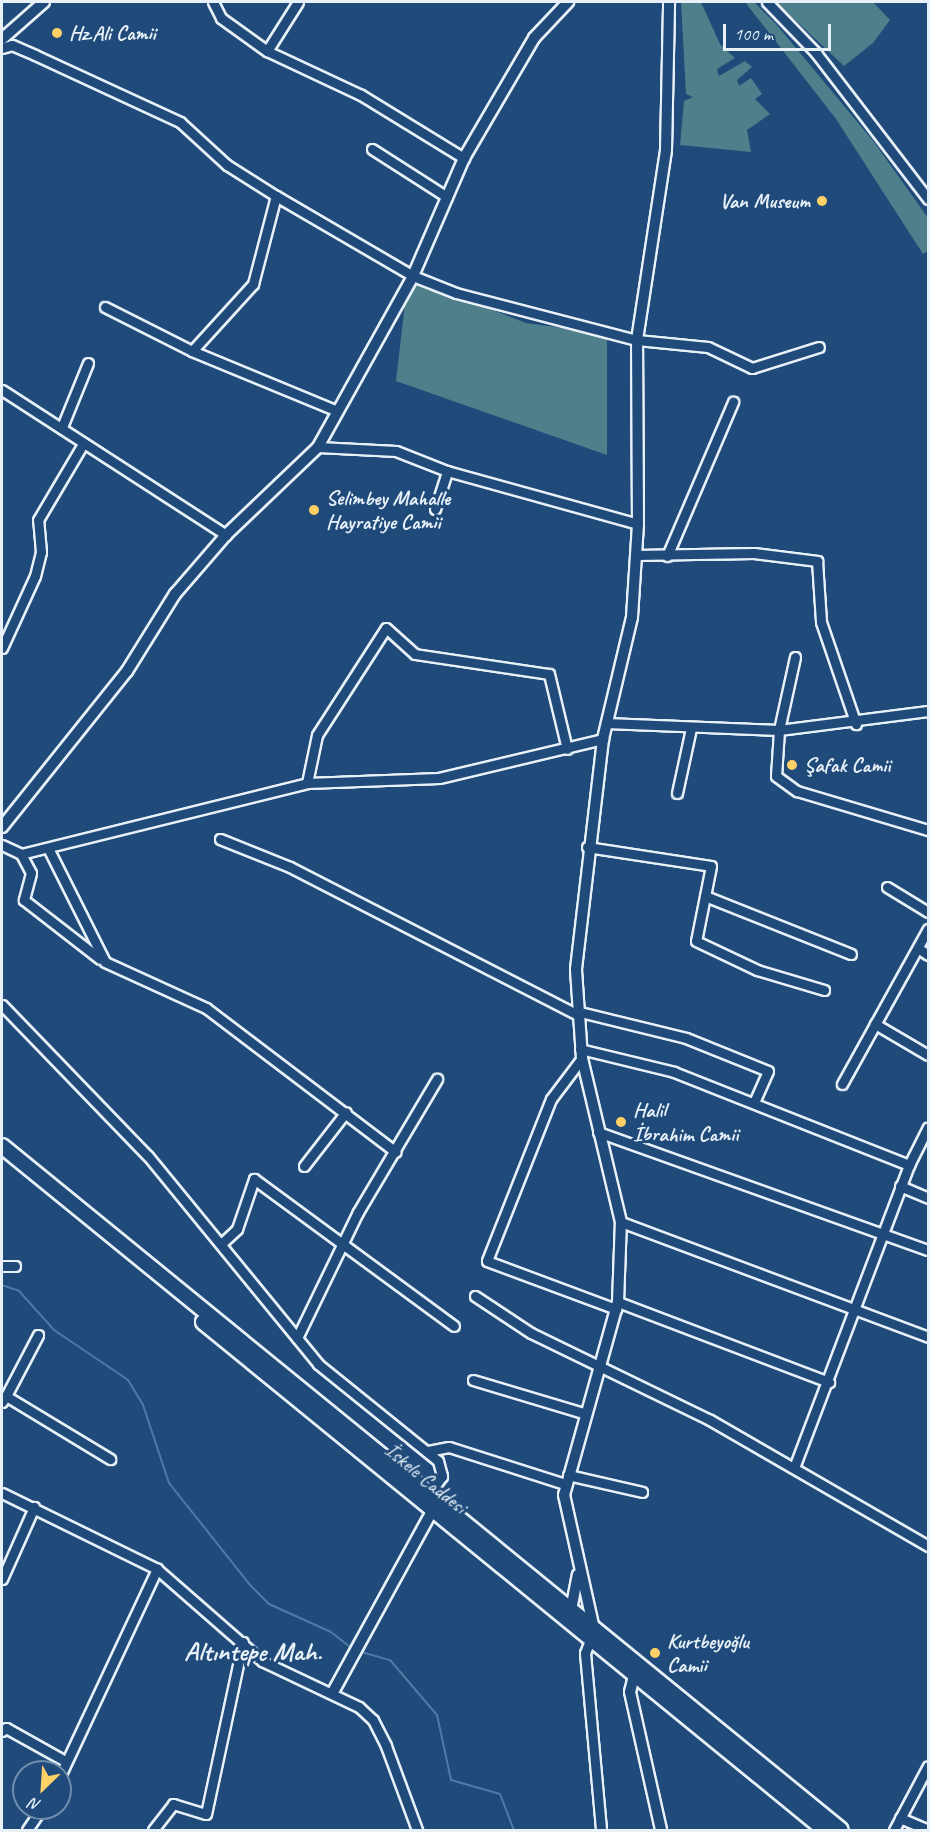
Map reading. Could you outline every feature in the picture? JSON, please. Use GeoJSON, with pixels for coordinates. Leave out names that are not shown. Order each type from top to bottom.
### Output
{"type":"FeatureCollection","features":[{"type":"Feature","properties":{"kind":"main road"},"geometry":{"type":"LineString","coordinates":[[2,1146],[433,1502],[571,1610],[592,1634],[841,1830]]}},
{"type":"Feature","properties":{"kind":"main road","name":"İskele Caddesi"},"geometry":{"type":"LineString","coordinates":[[2,1158],[433,1502],[592,1634],[634,1676],[825,1830]]}},
{"type":"Feature","properties":{"kind":"street"},"geometry":{"type":"LineString","coordinates":[[2,39],[44,2]]}},
{"type":"Feature","properties":{"kind":"street"},"geometry":{"type":"LineString","coordinates":[[213,2],[221,18],[267,51],[361,95],[464,158]]}},
{"type":"Feature","properties":{"kind":"street"},"geometry":{"type":"LineString","coordinates":[[267,51],[297,2]]}},
{"type":"Feature","properties":{"kind":"street"},"geometry":{"type":"LineString","coordinates":[[2,827],[71,745],[127,671],[174,594],[226,535],[318,447],[334,410],[413,276],[464,158],[534,38],[568,2]]}},
{"type":"Feature","properties":{"kind":"street"},"geometry":{"type":"LineString","coordinates":[[601,1830],[585,1653],[592,1634],[579,1574],[566,1480],[617,1305],[621,1222],[581,1054],[576,1012],[587,847],[606,723],[632,617],[638,524],[637,340],[666,150],[669,2]]}},
{"type":"Feature","properties":{"kind":"street"},"geometry":{"type":"LineString","coordinates":[[767,2],[816,53],[928,199]]}},
{"type":"Feature","properties":{"kind":"street"},"geometry":{"type":"LineString","coordinates":[[2,48],[12,45],[180,122],[227,165],[276,196],[413,276],[456,292],[637,340],[708,347],[752,368],[819,347]]}},
{"type":"Feature","properties":{"kind":"street"},"geometry":{"type":"LineString","coordinates":[[372,149],[447,197]]}},
{"type":"Feature","properties":{"kind":"street"},"geometry":{"type":"LineString","coordinates":[[192,351],[252,284],[276,196]]}},
{"type":"Feature","properties":{"kind":"street"},"geometry":{"type":"LineString","coordinates":[[105,307],[192,351],[334,410]]}},
{"type":"Feature","properties":{"kind":"street"},"geometry":{"type":"LineString","coordinates":[[62,427],[88,363]]}},
{"type":"Feature","properties":{"kind":"street"},"geometry":{"type":"LineString","coordinates":[[2,390],[226,535]]}},
{"type":"Feature","properties":{"kind":"street"},"geometry":{"type":"LineString","coordinates":[[667,556],[733,402]]}},
{"type":"Feature","properties":{"kind":"street"},"geometry":{"type":"LineString","coordinates":[[2,648],[35,576],[41,552],[38,520],[83,444]]}},
{"type":"Feature","properties":{"kind":"street"},"geometry":{"type":"LineString","coordinates":[[318,447],[396,451],[447,471],[638,524]]}},
{"type":"Feature","properties":{"kind":"street"},"geometry":{"type":"LineString","coordinates":[[435,509],[447,471]]}},
{"type":"Feature","properties":{"kind":"street"},"geometry":{"type":"LineString","coordinates":[[636,555],[754,553],[817,561],[821,622],[856,723]]}},
{"type":"Feature","properties":{"kind":"street"},"geometry":{"type":"LineString","coordinates":[[307,783],[317,735],[387,628],[415,654],[549,674],[567,749]]}},
{"type":"Feature","properties":{"kind":"street"},"geometry":{"type":"LineString","coordinates":[[795,657],[779,730],[776,776],[797,791],[928,830]]}},
{"type":"Feature","properties":{"kind":"street"},"geometry":{"type":"LineString","coordinates":[[606,723],[779,730],[856,723],[928,711]]}},
{"type":"Feature","properties":{"kind":"street"},"geometry":{"type":"LineString","coordinates":[[676,793],[691,728]]}},
{"type":"Feature","properties":{"kind":"street"},"geometry":{"type":"LineString","coordinates":[[21,854],[307,783],[439,778],[603,739]]}},
{"type":"Feature","properties":{"kind":"street"},"geometry":{"type":"LineString","coordinates":[[220,839],[290,867],[576,1012],[686,1038],[768,1071],[754,1103]]}},
{"type":"Feature","properties":{"kind":"street"},"geometry":{"type":"LineString","coordinates":[[2,845],[21,854],[31,873],[24,900],[105,962],[206,1008],[396,1152]]}},
{"type":"Feature","properties":{"kind":"street"},"geometry":{"type":"LineString","coordinates":[[587,847],[711,866],[696,942],[757,970],[824,990]]}},
{"type":"Feature","properties":{"kind":"street"},"geometry":{"type":"LineString","coordinates":[[48,848],[105,962]]}},
{"type":"Feature","properties":{"kind":"street"},"geometry":{"type":"LineString","coordinates":[[887,887],[928,912]]}},
{"type":"Feature","properties":{"kind":"street"},"geometry":{"type":"LineString","coordinates":[[705,896],[851,954]]}},
{"type":"Feature","properties":{"kind":"street"},"geometry":{"type":"LineString","coordinates":[[842,1084],[928,929]]}},
{"type":"Feature","properties":{"kind":"street"},"geometry":{"type":"LineString","coordinates":[[918,948],[928,955]]}},
{"type":"Feature","properties":{"kind":"street"},"geometry":{"type":"LineString","coordinates":[[2,1005],[148,1155],[297,1338],[333,1377],[428,1450],[442,1469],[433,1502],[333,1692]]}},
{"type":"Feature","properties":{"kind":"street"},"geometry":{"type":"LineString","coordinates":[[876,1024],[928,1055]]}},
{"type":"Feature","properties":{"kind":"street"},"geometry":{"type":"LineString","coordinates":[[581,1054],[674,1072],[909,1165]]}},
{"type":"Feature","properties":{"kind":"street"},"geometry":{"type":"LineString","coordinates":[[581,1054],[551,1099],[487,1261],[617,1305],[829,1382]]}},
{"type":"Feature","properties":{"kind":"street"},"geometry":{"type":"LineString","coordinates":[[297,1338],[342,1244],[437,1079]]}},
{"type":"Feature","properties":{"kind":"street"},"geometry":{"type":"LineString","coordinates":[[304,1166],[346,1112]]}},
{"type":"Feature","properties":{"kind":"street"},"geometry":{"type":"LineString","coordinates":[[598,1131],[928,1250]]}},
{"type":"Feature","properties":{"kind":"street"},"geometry":{"type":"LineString","coordinates":[[794,1467],[829,1382],[900,1186],[927,1131]]}},
{"type":"Feature","properties":{"kind":"street"},"geometry":{"type":"LineString","coordinates":[[221,1244],[237,1229],[254,1179],[454,1326]]}},
{"type":"Feature","properties":{"kind":"street"},"geometry":{"type":"LineString","coordinates":[[900,1186],[928,1198]]}},
{"type":"Feature","properties":{"kind":"street"},"geometry":{"type":"LineString","coordinates":[[621,1222],[928,1337]]}},
{"type":"Feature","properties":{"kind":"street"},"geometry":{"type":"LineString","coordinates":[[2,1266],[15,1266]]}},
{"type":"Feature","properties":{"kind":"street"},"geometry":{"type":"LineString","coordinates":[[475,1296],[531,1333],[600,1364],[794,1467],[928,1546]]}},
{"type":"Feature","properties":{"kind":"street"},"geometry":{"type":"LineString","coordinates":[[38,1335],[4,1399],[110,1459]]}},
{"type":"Feature","properties":{"kind":"street"},"geometry":{"type":"LineString","coordinates":[[473,1380],[586,1414]]}},
{"type":"Feature","properties":{"kind":"street"},"geometry":{"type":"LineString","coordinates":[[428,1450],[449,1448],[566,1480],[642,1492]]}},
{"type":"Feature","properties":{"kind":"street"},"geometry":{"type":"LineString","coordinates":[[2,1493],[157,1569],[262,1661],[333,1692],[373,1719],[417,1830]]}},
{"type":"Feature","properties":{"kind":"street"},"geometry":{"type":"LineString","coordinates":[[2,1579],[34,1507]]}},
{"type":"Feature","properties":{"kind":"street"},"geometry":{"type":"LineString","coordinates":[[65,1760],[157,1569]]}},
{"type":"Feature","properties":{"kind":"street"},"geometry":{"type":"LineString","coordinates":[[571,1610],[579,1574]]}},
{"type":"Feature","properties":{"kind":"street"},"geometry":{"type":"LineString","coordinates":[[153,1830],[173,1804],[206,1814],[243,1642]]}},
{"type":"Feature","properties":{"kind":"street"},"geometry":{"type":"LineString","coordinates":[[634,1676],[630,1692],[661,1830]]}},
{"type":"Feature","properties":{"kind":"street"},"geometry":{"type":"LineString","coordinates":[[3,1728],[63,1760]]}},
{"type":"Feature","properties":{"kind":"street"},"geometry":{"type":"LineString","coordinates":[[894,1830],[928,1766]]}},
{"type":"Feature","properties":{"kind":"street"},"geometry":{"type":"LineString","coordinates":[[900,1818],[928,1830]]}},
{"type":"Feature","properties":{"kind":"green space"},"geometry":{"type":"Polygon","coordinates":[[[681,2],[701,2],[720,44],[735,58],[717,69],[719,76],[745,61],[752,67],[737,80],[739,86],[751,78],[762,94],[755,99],[770,114],[747,130],[751,152],[680,145],[684,101],[693,97],[686,94],[681,2]]]}},
{"type":"Feature","properties":{"kind":"green space"},"geometry":{"type":"Polygon","coordinates":[[[745,2],[754,2],[776,24],[874,142],[928,218],[928,251],[923,254],[836,119],[745,2]]]}},
{"type":"Feature","properties":{"kind":"green space"},"geometry":{"type":"Polygon","coordinates":[[[776,2],[873,2],[890,20],[873,43],[844,66],[776,2]]]}},
{"type":"Feature","properties":{"kind":"green space"},"geometry":{"type":"Polygon","coordinates":[[[419,281],[526,323],[607,334],[607,455],[396,381],[405,303],[419,281]]]}},
{"type":"Feature","properties":{"kind":"waterway"},"geometry":{"type":"LineString","coordinates":[[2,1285],[19,1291],[54,1330],[128,1380],[143,1405],[169,1483],[251,1586],[269,1604],[331,1632],[353,1649]]}},
{"type":"Feature","properties":{"kind":"waterway"},"geometry":{"type":"LineString","coordinates":[[358,1651],[390,1660],[437,1715],[451,1780],[500,1794],[514,1830]]}},
{"type":"Feature","properties":{"kind":"place","name":"Hz.Ali Camii"},"geometry":{"type":"Point","coordinates":[57,33]}},
{"type":"Feature","properties":{"kind":"place","name":"Van Museum"},"geometry":{"type":"Point","coordinates":[822,201]}},
{"type":"Feature","properties":{"kind":"place","name":"Selimbey Mahalle Hayratiye Camii"},"geometry":{"type":"Point","coordinates":[314,510]}},
{"type":"Feature","properties":{"kind":"place","name":"Şafak Camii"},"geometry":{"type":"Point","coordinates":[792,765]}},
{"type":"Feature","properties":{"kind":"place","name":"Halil İbrahim Camii"},"geometry":{"type":"Point","coordinates":[621,1122]}},
{"type":"Feature","properties":{"kind":"place","name":"Kurtbeyoğlu Camii"},"geometry":{"type":"Point","coordinates":[655,1653]}},
{"type":"Feature","properties":{"kind":"district","name":"Altıntepe Mah."},"geometry":{"type":"Point","coordinates":[253,1652]}}]}
